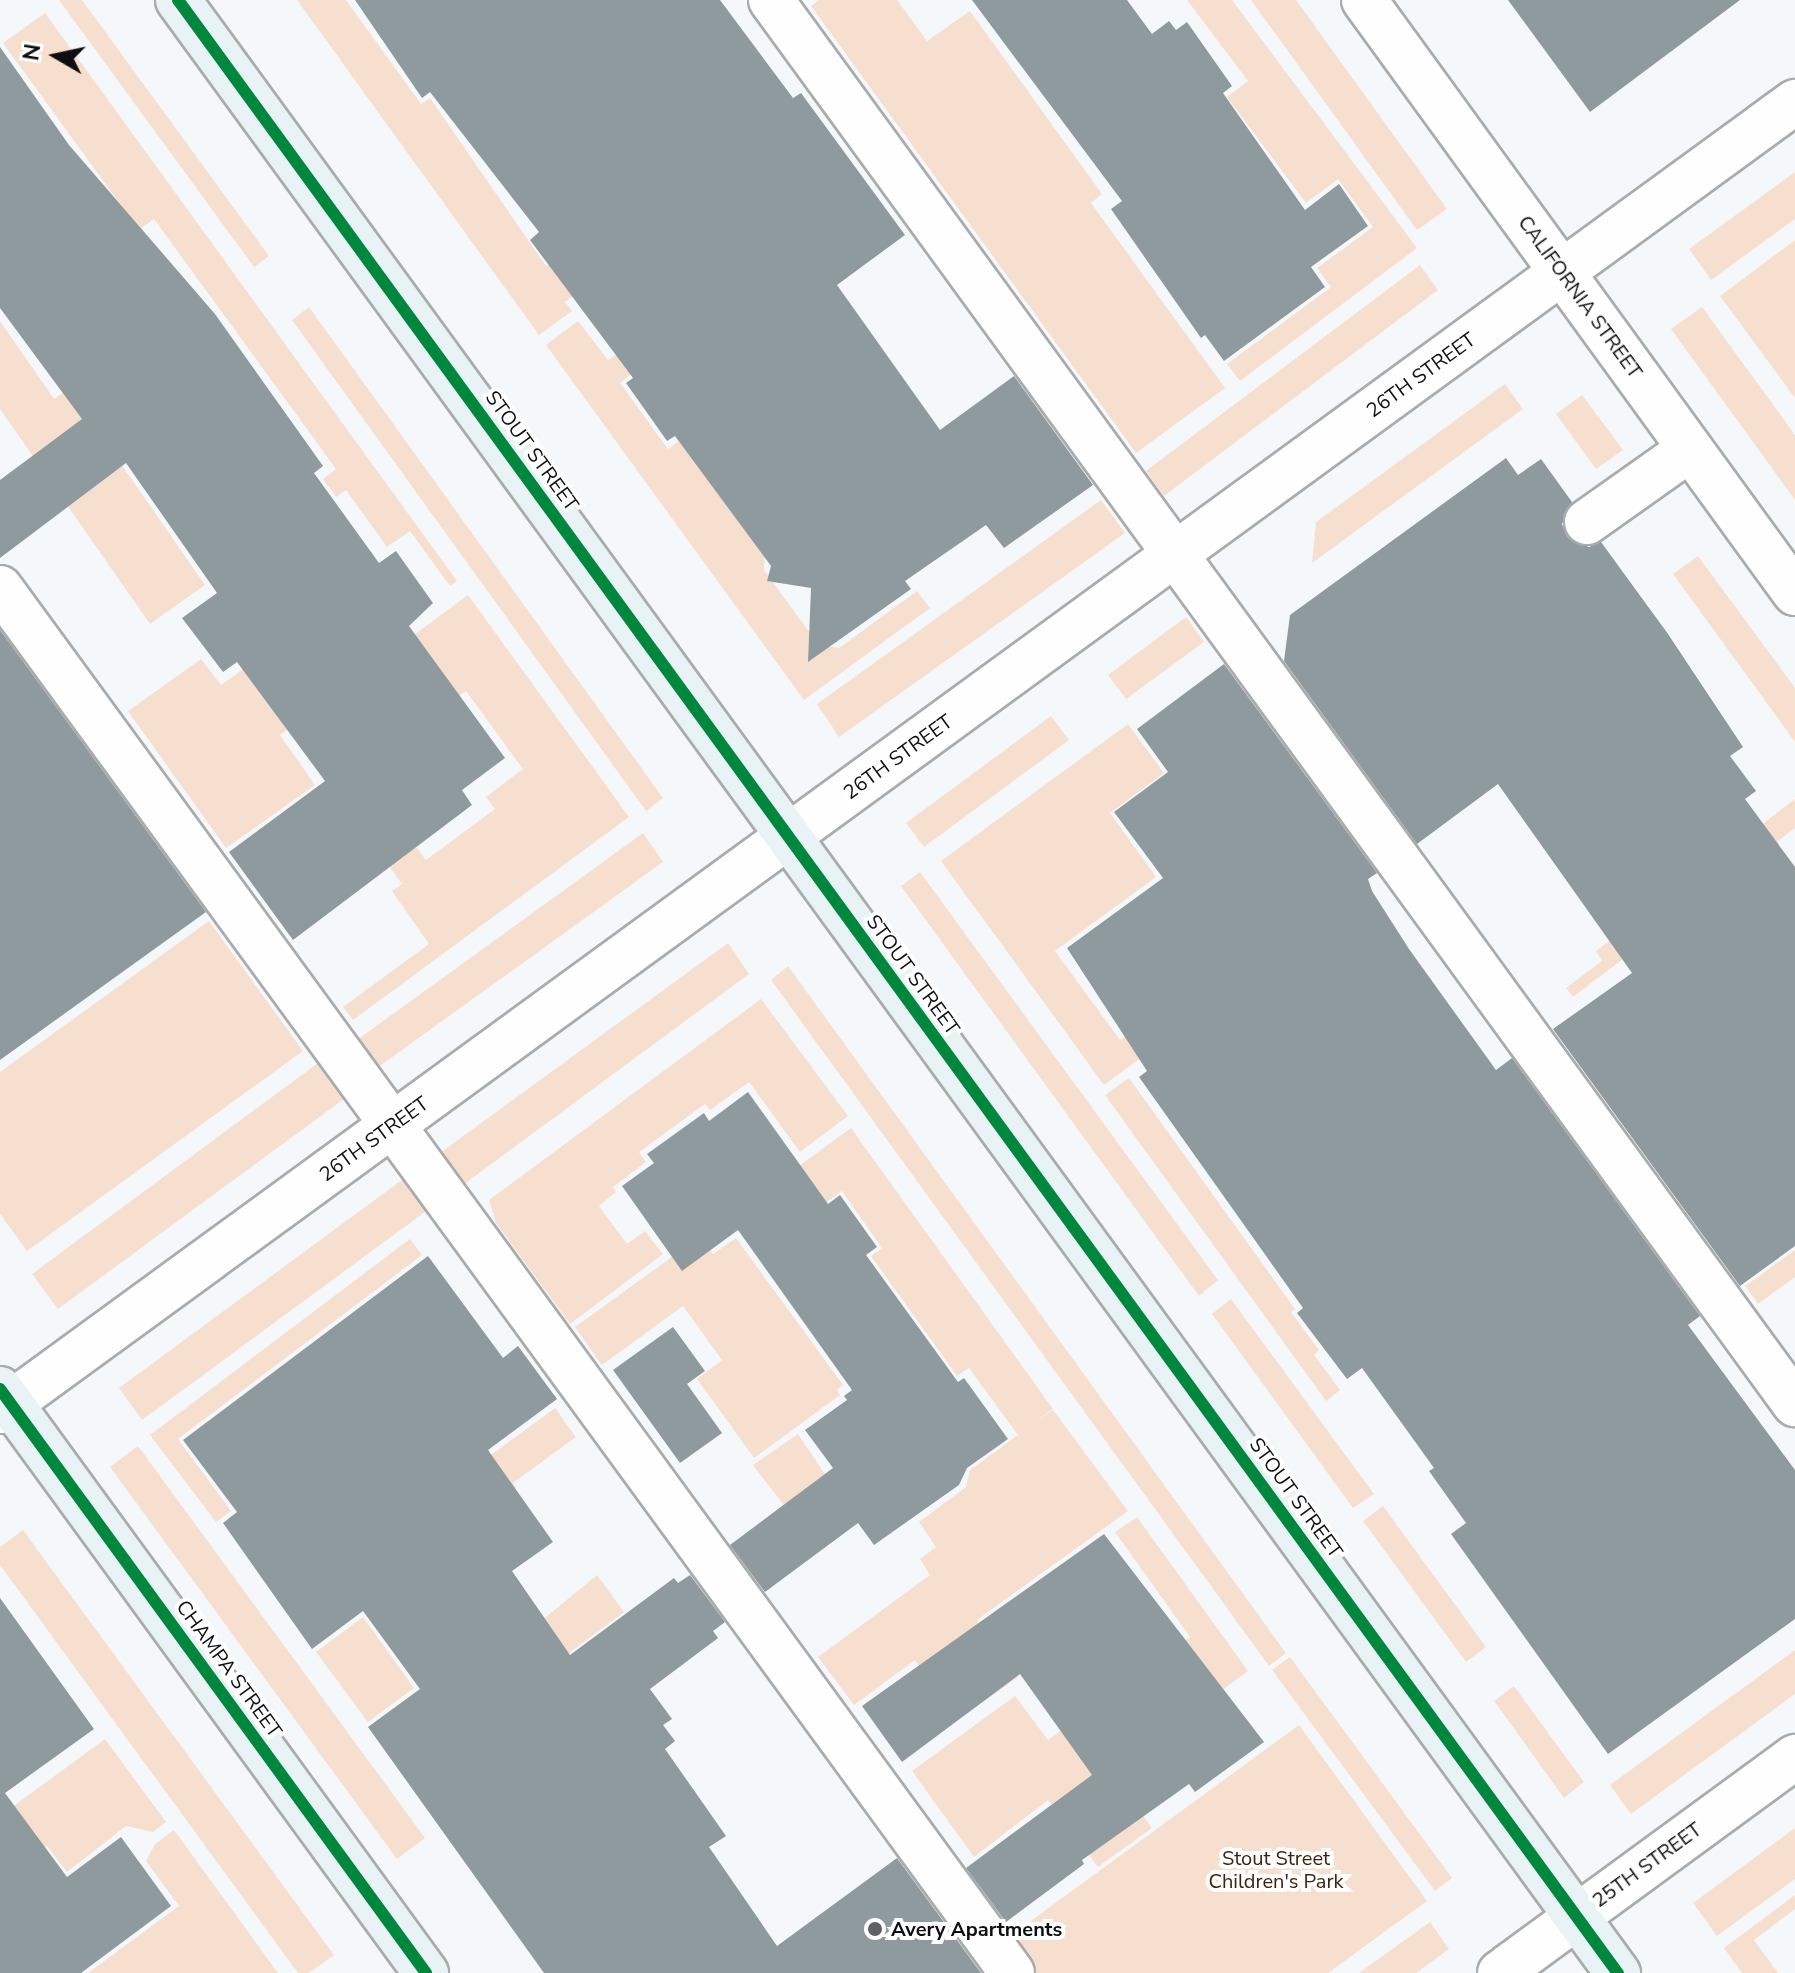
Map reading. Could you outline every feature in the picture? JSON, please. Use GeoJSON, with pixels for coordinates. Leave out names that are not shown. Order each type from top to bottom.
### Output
{"type":"FeatureCollection","features":[{"type":"Feature","properties":{"kind":"main road","name":"STOUT STREET"},"geometry":{"type":"LineString","coordinates":[[178,0],[1618,1973]]}},
{"type":"Feature","properties":{"kind":"main road","name":"CHAMPA STREET"},"geometry":{"type":"LineString","coordinates":[[3,1401],[426,1973]]}},
{"type":"Feature","properties":{"kind":"street"},"geometry":{"type":"LineString","coordinates":[[771,0],[1795,1404]]}},
{"type":"Feature","properties":{"kind":"street","name":"CALIFORNIA STREET"},"geometry":{"type":"LineString","coordinates":[[1364,0],[1795,593]]}},
{"type":"Feature","properties":{"kind":"street","name":"26TH STREET"},"geometry":{"type":"LineString","coordinates":[[3,1401],[393,1125],[1795,102]]}},
{"type":"Feature","properties":{"kind":"street"},"geometry":{"type":"LineString","coordinates":[[1587,522],[1690,449]]}},
{"type":"Feature","properties":{"kind":"street"},"geometry":{"type":"LineString","coordinates":[[0,588],[1012,1973]]}},
{"type":"Feature","properties":{"kind":"street","name":"25TH STREET"},"geometry":{"type":"LineString","coordinates":[[1500,1973],[1795,1757]]}},
{"type":"Feature","properties":{"kind":"green space"},"geometry":{"type":"Polygon","coordinates":[[[59,0],[82,0],[269,256],[254,267],[59,0]]]}},
{"type":"Feature","properties":{"kind":"green space"},"geometry":{"type":"Polygon","coordinates":[[[297,0],[346,0],[421,104],[430,98],[546,266],[557,259],[580,291],[565,302],[572,311],[539,335],[297,0]]]}},
{"type":"Feature","properties":{"kind":"green space"},"geometry":{"type":"Polygon","coordinates":[[[819,0],[897,0],[927,41],[970,11],[1102,194],[1091,203],[1225,388],[1136,453],[811,6],[819,0]]]}},
{"type":"Feature","properties":{"kind":"green space"},"geometry":{"type":"Polygon","coordinates":[[[1187,0],[1232,0],[1417,248],[1240,381],[1227,364],[1331,287],[1317,268],[1373,227],[1338,179],[1306,203],[1227,97],[1248,81],[1187,0]]]}},
{"type":"Feature","properties":{"kind":"green space"},"geometry":{"type":"Polygon","coordinates":[[[1251,0],[1296,0],[1447,209],[1417,230],[1251,0]]]}},
{"type":"Feature","properties":{"kind":"green space"},"geometry":{"type":"Polygon","coordinates":[[[45,13],[457,581],[450,586],[410,531],[387,547],[346,490],[336,497],[323,479],[336,469],[154,219],[139,230],[3,43],[45,13]]]}},
{"type":"Feature","properties":{"kind":"green space"},"geometry":{"type":"Polygon","coordinates":[[[1795,172],[1795,219],[1711,280],[1689,249],[1795,172]]]}},
{"type":"Feature","properties":{"kind":"green space"},"geometry":{"type":"Polygon","coordinates":[[[1795,240],[1795,398],[1720,296],[1795,240]]]}},
{"type":"Feature","properties":{"kind":"green space"},"geometry":{"type":"Polygon","coordinates":[[[1420,265],[1438,290],[1164,496],[1146,471],[1420,265]]]}},
{"type":"Feature","properties":{"kind":"green space"},"geometry":{"type":"Polygon","coordinates":[[[309,307],[663,798],[646,811],[292,320],[309,307]]]}},
{"type":"Feature","properties":{"kind":"green space"},"geometry":{"type":"Polygon","coordinates":[[[1702,307],[1795,435],[1795,500],[1671,329],[1702,307]]]}},
{"type":"Feature","properties":{"kind":"green space"},"geometry":{"type":"Polygon","coordinates":[[[0,321],[54,399],[69,389],[205,585],[150,624],[0,409],[0,321]]]}},
{"type":"Feature","properties":{"kind":"green space"},"geometry":{"type":"Polygon","coordinates":[[[578,321],[608,360],[620,352],[634,372],[620,383],[668,449],[688,434],[765,540],[764,570],[818,644],[839,648],[917,591],[930,608],[804,700],[546,345],[578,321]]]}},
{"type":"Feature","properties":{"kind":"green space"},"geometry":{"type":"Polygon","coordinates":[[[1505,384],[1523,409],[1312,563],[1316,522],[1505,384]]]}},
{"type":"Feature","properties":{"kind":"green space"},"geometry":{"type":"Polygon","coordinates":[[[1582,395],[1623,450],[1596,469],[1556,414],[1582,395]]]}},
{"type":"Feature","properties":{"kind":"green space"},"geometry":{"type":"Polygon","coordinates":[[[1101,500],[1125,533],[839,737],[817,704],[1101,500]]]}},
{"type":"Feature","properties":{"kind":"green space"},"geometry":{"type":"Polygon","coordinates":[[[1698,556],[1795,688],[1795,742],[1673,574],[1698,556]]]}},
{"type":"Feature","properties":{"kind":"green space"},"geometry":{"type":"Polygon","coordinates":[[[468,595],[629,817],[353,1020],[343,1007],[429,944],[392,891],[402,884],[389,866],[416,847],[426,860],[495,809],[486,797],[523,769],[466,691],[421,723],[338,691],[468,595]]]}},
{"type":"Feature","properties":{"kind":"green space"},"geometry":{"type":"Polygon","coordinates":[[[1186,617],[1204,642],[1126,699],[1108,675],[1186,617]]]}},
{"type":"Feature","properties":{"kind":"green space"},"geometry":{"type":"Polygon","coordinates":[[[290,635],[334,696],[280,735],[315,785],[226,848],[128,711],[201,659],[221,685],[290,635]]]}},
{"type":"Feature","properties":{"kind":"green space"},"geometry":{"type":"Polygon","coordinates":[[[1051,716],[1069,740],[924,847],[906,823],[1051,716]]]}},
{"type":"Feature","properties":{"kind":"green space"},"geometry":{"type":"Polygon","coordinates":[[[1128,724],[1164,773],[1110,813],[1156,877],[1055,951],[1120,1040],[1165,1007],[1188,1023],[1104,1085],[941,861],[1128,724]]]}},
{"type":"Feature","properties":{"kind":"green space"},"geometry":{"type":"Polygon","coordinates":[[[1795,799],[1795,828],[1573,997],[1566,988],[1602,961],[1596,951],[1795,799]]]}},
{"type":"Feature","properties":{"kind":"green space"},"geometry":{"type":"Polygon","coordinates":[[[643,833],[663,862],[377,1068],[357,1040],[643,833]]]}},
{"type":"Feature","properties":{"kind":"green space"},"geometry":{"type":"Polygon","coordinates":[[[920,872],[1218,1280],[1199,1296],[901,886],[920,872]]]}},
{"type":"Feature","properties":{"kind":"green space"},"geometry":{"type":"Polygon","coordinates":[[[209,921],[303,1051],[27,1251],[0,1214],[0,1072],[209,921]]]}},
{"type":"Feature","properties":{"kind":"green space"},"geometry":{"type":"Polygon","coordinates":[[[728,943],[749,974],[463,1185],[440,1153],[728,943]]]}},
{"type":"Feature","properties":{"kind":"green space"},"geometry":{"type":"Polygon","coordinates":[[[788,966],[1286,1653],[1269,1666],[771,980],[788,966]]]}},
{"type":"Feature","properties":{"kind":"green space"},"geometry":{"type":"Polygon","coordinates":[[[761,999],[848,1116],[800,1152],[749,1082],[710,1110],[705,1104],[639,1152],[646,1162],[613,1187],[616,1192],[599,1206],[627,1244],[645,1231],[663,1254],[570,1324],[496,1223],[489,1200],[761,999]]]}},
{"type":"Feature","properties":{"kind":"green space"},"geometry":{"type":"Polygon","coordinates":[[[318,1063],[344,1099],[58,1309],[32,1274],[318,1063]]]}},
{"type":"Feature","properties":{"kind":"green space"},"geometry":{"type":"Polygon","coordinates":[[[1129,1078],[1295,1309],[1291,1312],[1319,1350],[1314,1355],[1340,1390],[1326,1401],[1105,1095],[1129,1078]]]}},
{"type":"Feature","properties":{"kind":"green space"},"geometry":{"type":"Polygon","coordinates":[[[851,1128],[1053,1409],[1034,1423],[1053,1410],[1128,1511],[977,1620],[1018,1677],[958,1720],[915,1660],[854,1705],[818,1657],[930,1575],[920,1559],[936,1547],[919,1522],[966,1487],[970,1470],[1018,1435],[969,1368],[957,1376],[871,1256],[882,1248],[842,1191],[756,1252],[766,1190],[851,1128]]]}},
{"type":"Feature","properties":{"kind":"green space"},"geometry":{"type":"Polygon","coordinates":[[[406,1177],[429,1209],[142,1420],[119,1388],[406,1177]]]}},
{"type":"Feature","properties":{"kind":"green space"},"geometry":{"type":"Polygon","coordinates":[[[701,1236],[713,1254],[736,1238],[843,1385],[837,1390],[840,1395],[754,1458],[697,1379],[722,1360],[683,1306],[602,1365],[575,1327],[701,1236]]]}},
{"type":"Feature","properties":{"kind":"green space"},"geometry":{"type":"Polygon","coordinates":[[[410,1239],[422,1255],[178,1439],[231,1511],[216,1522],[150,1435],[410,1239]]]}},
{"type":"Feature","properties":{"kind":"green space"},"geometry":{"type":"Polygon","coordinates":[[[1795,1250],[1795,1277],[1758,1304],[1745,1286],[1795,1250]]]}},
{"type":"Feature","properties":{"kind":"green space"},"geometry":{"type":"Polygon","coordinates":[[[1231,1299],[1374,1494],[1353,1508],[1212,1314],[1231,1299]]]}},
{"type":"Feature","properties":{"kind":"green space"},"geometry":{"type":"Polygon","coordinates":[[[555,1408],[576,1437],[513,1483],[516,1488],[508,1495],[412,1513],[555,1408]]]}},
{"type":"Feature","properties":{"kind":"green space"},"geometry":{"type":"Polygon","coordinates":[[[798,1434],[825,1474],[804,1490],[819,1551],[753,1465],[798,1434]]]}},
{"type":"Feature","properties":{"kind":"green space"},"geometry":{"type":"Polygon","coordinates":[[[138,1446],[425,1838],[397,1859],[110,1467],[138,1446]]]}},
{"type":"Feature","properties":{"kind":"green space"},"geometry":{"type":"Polygon","coordinates":[[[1383,1506],[1486,1647],[1466,1662],[1363,1521],[1383,1506]]]}},
{"type":"Feature","properties":{"kind":"green space"},"geometry":{"type":"Polygon","coordinates":[[[1137,1517],[1248,1671],[1111,1772],[1152,1828],[1098,1867],[1048,1800],[974,1857],[912,1771],[1015,1696],[1048,1740],[1190,1637],[1115,1532],[1137,1517]]]}},
{"type":"Feature","properties":{"kind":"green space"},"geometry":{"type":"Polygon","coordinates":[[[23,1530],[334,1955],[309,1973],[298,1973],[0,1565],[0,1547],[23,1530]]]}},
{"type":"Feature","properties":{"kind":"green space"},"geometry":{"type":"Polygon","coordinates":[[[597,1575],[624,1612],[534,1679],[518,1640],[597,1575]]]}},
{"type":"Feature","properties":{"kind":"green space"},"geometry":{"type":"Polygon","coordinates":[[[363,1617],[414,1688],[368,1722],[316,1652],[363,1617]]]}},
{"type":"Feature","properties":{"kind":"green space"},"geometry":{"type":"Polygon","coordinates":[[[1795,1650],[1795,1694],[1631,1814],[1610,1785],[1795,1650]]]}},
{"type":"Feature","properties":{"kind":"green space"},"geometry":{"type":"Polygon","coordinates":[[[1290,1657],[1452,1878],[1435,1891],[1272,1670],[1290,1657]]]}},
{"type":"Feature","properties":{"kind":"green space"},"geometry":{"type":"Polygon","coordinates":[[[1514,1686],[1584,1782],[1564,1798],[1494,1701],[1514,1686]]]}},
{"type":"Feature","properties":{"kind":"green space","name":"Stout Street Children's Park"},"geometry":{"type":"Polygon","coordinates":[[[1299,1725],[1427,1901],[1328,1973],[1031,1973],[1006,1939],[1299,1725]]]}},
{"type":"Feature","properties":{"kind":"green space"},"geometry":{"type":"Polygon","coordinates":[[[105,1739],[166,1822],[153,1832],[126,1826],[67,1872],[47,1846],[42,1849],[0,1816],[105,1739]]]}},
{"type":"Feature","properties":{"kind":"green space"},"geometry":{"type":"Polygon","coordinates":[[[1795,1828],[1795,1879],[1717,1936],[1693,1903],[1795,1828]]]}},
{"type":"Feature","properties":{"kind":"green space"},"geometry":{"type":"Polygon","coordinates":[[[174,1830],[278,1973],[88,1973],[179,1906],[146,1861],[155,1844],[174,1830]]]}},
{"type":"Feature","properties":{"kind":"green space"},"geometry":{"type":"Polygon","coordinates":[[[1795,1895],[1795,1909],[1754,1940],[1778,1973],[1742,1973],[1724,1948],[1795,1895]]]}},
{"type":"Feature","properties":{"kind":"green space"},"geometry":{"type":"Polygon","coordinates":[[[1430,1922],[1449,1949],[1416,1973],[1359,1973],[1430,1922]]]}},
{"type":"Feature","properties":{"kind":"building"},"geometry":{"type":"Polygon","coordinates":[[[355,0],[720,0],[793,98],[801,93],[905,235],[837,285],[940,430],[1014,376],[1093,485],[1004,548],[986,525],[905,581],[911,589],[808,662],[811,588],[767,581],[771,566],[675,436],[667,441],[626,383],[633,378],[530,240],[539,232],[430,92],[422,98],[355,0]]]}},
{"type":"Feature","properties":{"kind":"building"},"geometry":{"type":"Polygon","coordinates":[[[972,0],[1127,0],[1152,34],[1169,21],[1176,30],[1187,22],[1232,86],[1223,93],[1305,210],[1339,184],[1368,226],[1311,267],[1325,287],[1224,361],[1205,335],[1201,338],[1111,209],[1122,201],[972,0]]]}},
{"type":"Feature","properties":{"kind":"building"},"geometry":{"type":"Polygon","coordinates":[[[1508,0],[1740,0],[1590,112],[1508,0]]]}},
{"type":"Feature","properties":{"kind":"building"},"geometry":{"type":"Polygon","coordinates":[[[0,47],[69,145],[215,314],[323,466],[314,473],[379,563],[396,551],[433,603],[409,626],[505,758],[462,790],[472,805],[293,940],[229,852],[325,781],[237,662],[223,672],[182,618],[217,593],[126,463],[0,558],[0,480],[82,419],[0,308],[0,47]]]}},
{"type":"Feature","properties":{"kind":"building"},"geometry":{"type":"Polygon","coordinates":[[[1506,458],[1518,475],[1541,459],[1572,502],[1562,524],[1567,537],[1589,547],[1601,542],[1668,634],[1743,747],[1730,756],[1756,791],[1745,799],[1795,867],[1795,1246],[1740,1286],[1553,1029],[1632,973],[1498,784],[1417,844],[1284,661],[1290,615],[1506,458]]]}},
{"type":"Feature","properties":{"kind":"building"},"geometry":{"type":"Polygon","coordinates":[[[0,630],[206,912],[0,1060],[0,630]]]}},
{"type":"Feature","properties":{"kind":"building"},"geometry":{"type":"Polygon","coordinates":[[[1224,664],[1377,873],[1368,879],[1372,891],[1409,949],[1496,1070],[1512,1058],[1700,1316],[1688,1325],[1795,1470],[1795,1619],[1608,1754],[1451,1534],[1466,1523],[1429,1471],[1434,1468],[1362,1368],[1347,1379],[1297,1313],[1303,1308],[1139,1077],[1147,1071],[1067,948],[1163,878],[1114,812],[1168,772],[1137,729],[1224,664]]]}},
{"type":"Feature","properties":{"kind":"building"},"geometry":{"type":"Polygon","coordinates":[[[748,1092],[828,1204],[840,1195],[877,1247],[866,1255],[958,1382],[964,1378],[1008,1439],[967,1468],[959,1485],[874,1545],[858,1523],[765,1592],[730,1545],[833,1468],[805,1430],[847,1400],[844,1396],[852,1390],[738,1230],[682,1271],[622,1186],[654,1163],[647,1154],[704,1113],[709,1121],[748,1092]]]}},
{"type":"Feature","properties":{"kind":"building"},"geometry":{"type":"Polygon","coordinates":[[[428,1256],[503,1358],[518,1346],[557,1399],[488,1450],[553,1542],[512,1571],[570,1655],[674,1578],[678,1583],[690,1575],[725,1622],[713,1631],[718,1638],[650,1689],[672,1719],[663,1725],[675,1741],[665,1749],[726,1836],[709,1847],[777,1946],[897,1858],[981,1973],[544,1973],[368,1727],[420,1689],[363,1611],[312,1649],[223,1523],[237,1512],[183,1440],[428,1256]]]}},
{"type":"Feature","properties":{"kind":"building"},"geometry":{"type":"Polygon","coordinates":[[[673,1327],[705,1371],[687,1384],[722,1433],[680,1463],[613,1370],[673,1327]]]}},
{"type":"Feature","properties":{"kind":"building"},"geometry":{"type":"Polygon","coordinates":[[[1104,1534],[1264,1742],[1195,1792],[1189,1784],[1082,1860],[1084,1864],[1006,1922],[966,1868],[1092,1775],[1020,1674],[902,1762],[862,1706],[1104,1534]]]}},
{"type":"Feature","properties":{"kind":"building"},"geometry":{"type":"Polygon","coordinates":[[[0,1598],[94,1729],[5,1793],[67,1877],[121,1837],[171,1906],[81,1973],[0,1973],[0,1598]]]}},
{"type":"Feature","properties":{"kind":"cycle path"},"geometry":{"type":"LineString","coordinates":[[178,0],[1618,1973]]}},
{"type":"Feature","properties":{"kind":"cycle path"},"geometry":{"type":"LineString","coordinates":[[0,1389],[426,1973]]}},
{"type":"Feature","properties":{"kind":"place","name":"Avery Apartments"},"geometry":{"type":"Point","coordinates":[875,1929]}}]}
